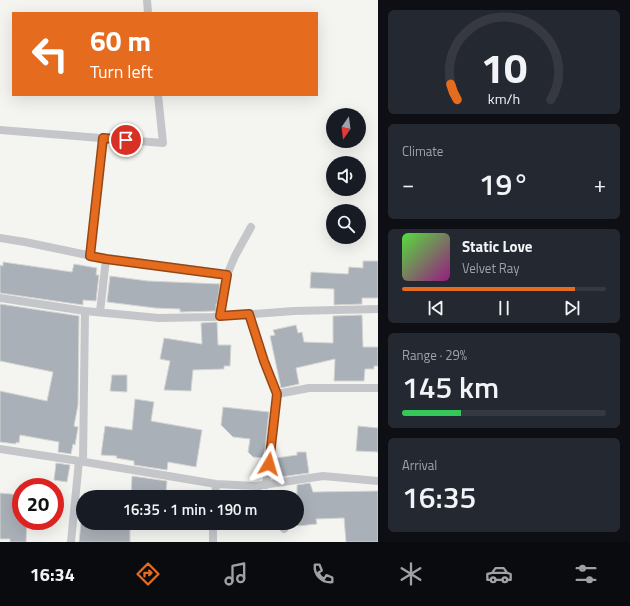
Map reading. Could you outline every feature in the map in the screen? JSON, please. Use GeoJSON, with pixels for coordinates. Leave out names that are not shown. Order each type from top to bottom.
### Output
{"type":"FeatureCollection","features":[{"type":"Feature","properties":{"kind":"lane"},"geometry":{"type":"LineString","coordinates":[[147,0],[148,12]]}},
{"type":"Feature","properties":{"kind":"lane"},"geometry":{"type":"LineString","coordinates":[[0,130],[163,143],[158,96]]}},
{"type":"Feature","properties":{"kind":"lane"},"geometry":{"type":"LineString","coordinates":[[90,256],[103,138]]}},
{"type":"Feature","properties":{"kind":"lane"},"geometry":{"type":"LineString","coordinates":[[220,316],[227,275],[235,256],[251,227]]}},
{"type":"Feature","properties":{"kind":"lane"},"geometry":{"type":"LineString","coordinates":[[0,238],[106,259],[227,275]]}},
{"type":"Feature","properties":{"kind":"lane"},"geometry":{"type":"LineString","coordinates":[[100,312],[106,259]]}},
{"type":"Feature","properties":{"kind":"lane"},"geometry":{"type":"LineString","coordinates":[[0,298],[85,311],[160,318],[294,311],[378,309]]}},
{"type":"Feature","properties":{"kind":"lane"},"geometry":{"type":"LineString","coordinates":[[71,542],[81,461],[85,311]]}},
{"type":"Feature","properties":{"kind":"lane"},"geometry":{"type":"LineString","coordinates":[[249,314],[264,361],[277,394],[266,486]]}},
{"type":"Feature","properties":{"kind":"lane"},"geometry":{"type":"LineString","coordinates":[[277,394],[309,388],[378,388]]}},
{"type":"Feature","properties":{"kind":"lane"},"geometry":{"type":"LineString","coordinates":[[0,449],[216,484],[266,486],[323,476],[378,482]]}},
{"type":"Feature","properties":{"kind":"lane"},"geometry":{"type":"LineString","coordinates":[[216,484],[216,490]]}},
{"type":"Feature","properties":{"kind":"lane"},"geometry":{"type":"LineString","coordinates":[[256,486],[257,490]]}},
{"type":"Feature","properties":{"kind":"lane"},"geometry":{"type":"LineString","coordinates":[[213,530],[213,542]]}},
{"type":"Feature","properties":{"kind":"building"},"geometry":{"type":"Polygon","coordinates":[[[363,261],[378,261],[378,298],[362,298],[362,304],[334,305],[334,289],[310,288],[311,272],[348,274],[349,267],[363,268],[363,261]]]}},
{"type":"Feature","properties":{"kind":"building"},"geometry":{"type":"Polygon","coordinates":[[[3,262],[72,272],[74,264],[97,268],[96,275],[99,275],[96,301],[83,300],[83,305],[0,293],[0,265],[3,266],[3,262]]]}},
{"type":"Feature","properties":{"kind":"building"},"geometry":{"type":"Polygon","coordinates":[[[110,276],[148,281],[220,284],[216,311],[180,312],[180,309],[155,308],[107,302],[110,276]]]}},
{"type":"Feature","properties":{"kind":"building"},"geometry":{"type":"Polygon","coordinates":[[[0,304],[79,316],[78,405],[74,426],[78,428],[75,445],[73,444],[71,454],[58,452],[59,442],[20,435],[19,443],[0,442],[0,391],[47,401],[53,372],[0,361],[0,304]]]}},
{"type":"Feature","properties":{"kind":"building"},"geometry":{"type":"Polygon","coordinates":[[[362,315],[363,347],[378,347],[378,366],[374,366],[374,369],[365,369],[364,381],[334,381],[335,359],[296,368],[299,384],[281,388],[270,336],[275,335],[273,330],[296,325],[298,333],[302,332],[304,342],[333,343],[333,316],[362,315]]]}},
{"type":"Feature","properties":{"kind":"building"},"geometry":{"type":"Polygon","coordinates":[[[217,322],[218,345],[231,345],[230,366],[224,366],[224,369],[193,370],[191,391],[164,390],[170,361],[160,359],[164,338],[202,344],[201,323],[217,322]]]}},
{"type":"Feature","properties":{"kind":"building"},"geometry":{"type":"Polygon","coordinates":[[[112,375],[127,375],[127,392],[110,391],[112,375]]]}},
{"type":"Feature","properties":{"kind":"building"},"geometry":{"type":"Polygon","coordinates":[[[135,399],[154,402],[151,421],[202,430],[196,467],[168,462],[167,470],[134,465],[134,461],[116,458],[117,456],[101,455],[105,426],[132,430],[135,399]]]}},
{"type":"Feature","properties":{"kind":"building"},"geometry":{"type":"Polygon","coordinates":[[[223,407],[269,412],[264,458],[253,457],[248,452],[250,439],[233,437],[221,425],[223,407]]]}},
{"type":"Feature","properties":{"kind":"building"},"geometry":{"type":"Polygon","coordinates":[[[358,426],[378,428],[378,452],[356,451],[358,426]]]}},
{"type":"Feature","properties":{"kind":"building"},"geometry":{"type":"Polygon","coordinates":[[[297,452],[306,452],[309,473],[272,478],[276,458],[297,455],[297,452]]]}},
{"type":"Feature","properties":{"kind":"building"},"geometry":{"type":"Polygon","coordinates":[[[56,463],[70,465],[67,482],[64,482],[64,478],[54,478],[56,463]]]}},
{"type":"Feature","properties":{"kind":"building"},"geometry":{"type":"Polygon","coordinates":[[[132,476],[167,481],[166,490],[131,490],[132,476]]]}},
{"type":"Feature","properties":{"kind":"building"},"geometry":{"type":"Polygon","coordinates":[[[310,483],[313,492],[378,491],[378,542],[346,542],[344,518],[316,519],[317,524],[304,525],[304,490],[297,490],[297,485],[310,483]]]}},
{"type":"Feature","properties":{"kind":"building"},"geometry":{"type":"Polygon","coordinates":[[[0,493],[12,494],[12,530],[27,530],[26,542],[10,542],[10,539],[0,539],[0,493]]]}},
{"type":"Feature","properties":{"kind":"building"},"geometry":{"type":"Polygon","coordinates":[[[80,530],[130,530],[130,542],[79,542],[80,530]]]}},
{"type":"Feature","properties":{"kind":"route"},"geometry":{"type":"LineString","coordinates":[[126,140],[103,138],[90,256],[227,275],[220,316],[249,314],[264,361],[277,394],[269,464]]}}]}
